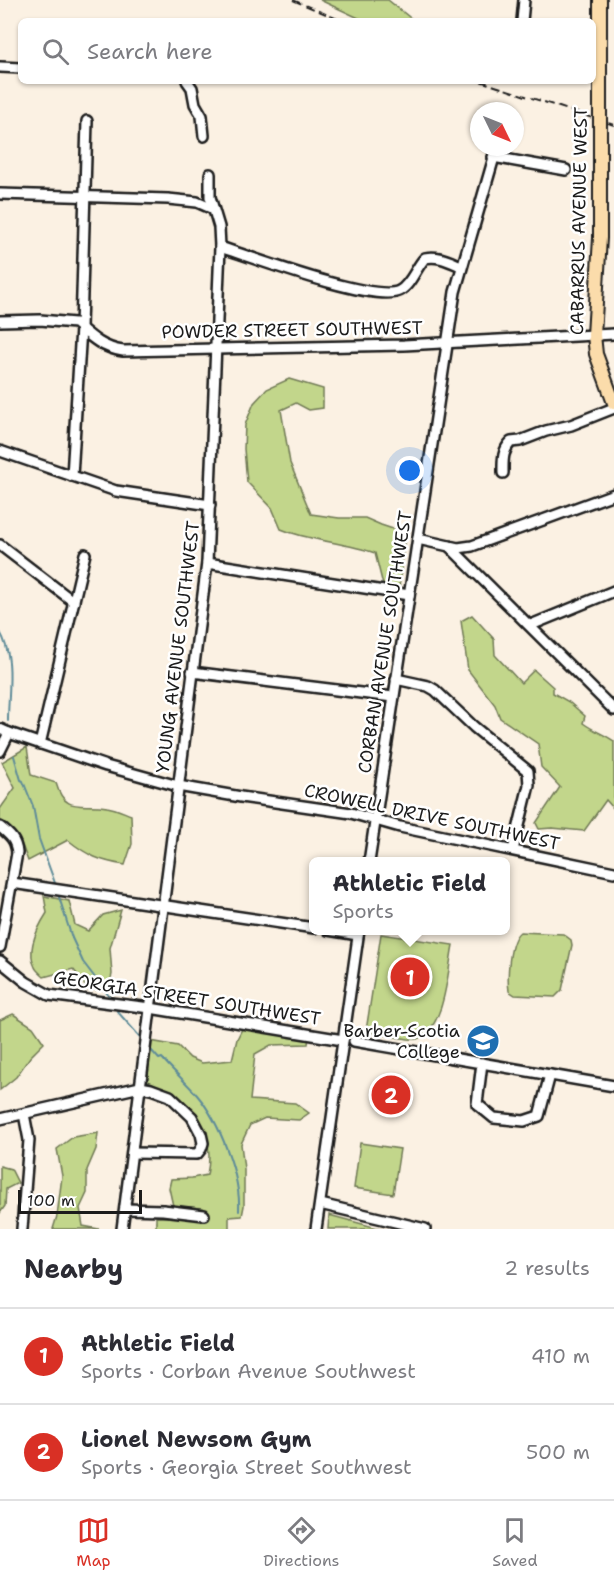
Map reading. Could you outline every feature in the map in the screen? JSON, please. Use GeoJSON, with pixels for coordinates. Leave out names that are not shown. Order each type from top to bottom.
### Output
{"type":"FeatureCollection","features":[{"type":"Feature","properties":{"kind":"main road","name":"CABARRUS AVENUE WEST"},"geometry":{"type":"LineString","coordinates":[[600,0],[600,238],[594,335],[596,354],[614,404]]}},
{"type":"Feature","properties":{"kind":"street"},"geometry":{"type":"LineString","coordinates":[[522,18],[524,0]]}},
{"type":"Feature","properties":{"kind":"street"},"geometry":{"type":"LineString","coordinates":[[0,67],[18,68]]}},
{"type":"Feature","properties":{"kind":"street"},"geometry":{"type":"LineString","coordinates":[[189,84],[195,104],[202,116],[204,136]]}},
{"type":"Feature","properties":{"kind":"street"},"geometry":{"type":"LineString","coordinates":[[72,476],[81,328],[87,121]]}},
{"type":"Feature","properties":{"kind":"street"},"geometry":{"type":"LineString","coordinates":[[493,157],[566,171]]}},
{"type":"Feature","properties":{"kind":"street","name":"CORBAN AVENUE SOUTHWEST"},"geometry":{"type":"LineString","coordinates":[[370,857],[447,343],[461,267],[493,157]]}},
{"type":"Feature","properties":{"kind":"street","name":"YOUNG AVENUE SOUTHWEST"},"geometry":{"type":"LineString","coordinates":[[123,1229],[137,1088],[150,1008],[207,563],[220,247],[219,227],[210,197],[210,174]]}},
{"type":"Feature","properties":{"kind":"street"},"geometry":{"type":"LineString","coordinates":[[0,194],[197,202],[213,209]]}},
{"type":"Feature","properties":{"kind":"street"},"geometry":{"type":"LineString","coordinates":[[220,247],[321,280],[356,289],[383,292],[398,292],[425,258],[433,256],[442,258],[461,267]]}},
{"type":"Feature","properties":{"kind":"street","name":"POWDER STREET SOUTHWEST"},"geometry":{"type":"LineString","coordinates":[[0,321],[75,323],[86,335],[111,349],[123,351],[447,343],[614,334]]}},
{"type":"Feature","properties":{"kind":"street"},"geometry":{"type":"LineString","coordinates":[[503,473],[503,459],[506,448],[511,442],[520,441],[546,430],[571,425],[614,408]]}},
{"type":"Feature","properties":{"kind":"street"},"geometry":{"type":"LineString","coordinates":[[0,451],[132,494],[210,505]]}},
{"type":"Feature","properties":{"kind":"street"},"geometry":{"type":"LineString","coordinates":[[418,539],[458,548],[472,546],[614,494]]}},
{"type":"Feature","properties":{"kind":"street"},"geometry":{"type":"LineString","coordinates":[[0,545],[74,602]]}},
{"type":"Feature","properties":{"kind":"street"},"geometry":{"type":"LineString","coordinates":[[449,546],[614,710]]}},
{"type":"Feature","properties":{"kind":"street"},"geometry":{"type":"LineString","coordinates":[[40,744],[85,554]]}},
{"type":"Feature","properties":{"kind":"street"},"geometry":{"type":"LineString","coordinates":[[207,563],[409,595]]}},
{"type":"Feature","properties":{"kind":"street"},"geometry":{"type":"LineString","coordinates":[[531,626],[614,591]]}},
{"type":"Feature","properties":{"kind":"street"},"geometry":{"type":"LineString","coordinates":[[192,672],[393,697]]}},
{"type":"Feature","properties":{"kind":"street"},"geometry":{"type":"LineString","coordinates":[[396,679],[429,686],[435,690],[474,727],[528,771],[529,785],[513,850]]}},
{"type":"Feature","properties":{"kind":"street"},"geometry":{"type":"LineString","coordinates":[[0,751],[4,731]]}},
{"type":"Feature","properties":{"kind":"street","name":"CROWELL DRIVE SOUTHWEST"},"geometry":{"type":"LineString","coordinates":[[4,731],[106,766],[178,786],[351,813],[614,872]]}},
{"type":"Feature","properties":{"kind":"street"},"geometry":{"type":"LineString","coordinates":[[0,826],[16,844],[17,861],[0,947]]}},
{"type":"Feature","properties":{"kind":"street"},"geometry":{"type":"LineString","coordinates":[[12,883],[309,927]]}},
{"type":"Feature","properties":{"kind":"street"},"geometry":{"type":"LineString","coordinates":[[316,1229],[358,935]]}},
{"type":"Feature","properties":{"kind":"street","name":"GEORGIA STREET SOUTHWEST"},"geometry":{"type":"LineString","coordinates":[[0,961],[26,982],[49,995],[150,1008],[343,1040]]}},
{"type":"Feature","properties":{"kind":"street"},"geometry":{"type":"LineString","coordinates":[[354,1041],[614,1086]]}},
{"type":"Feature","properties":{"kind":"street"},"geometry":{"type":"LineString","coordinates":[[482,1063],[477,1104],[494,1118],[524,1121],[539,1116],[550,1075]]}},
{"type":"Feature","properties":{"kind":"street"},"geometry":{"type":"LineString","coordinates":[[0,1119],[137,1088],[165,1092],[170,1096],[192,1118],[203,1143],[197,1154],[191,1155],[132,1153]]}},
{"type":"Feature","properties":{"kind":"street"},"geometry":{"type":"LineString","coordinates":[[22,1229],[29,1140],[24,1113]]}},
{"type":"Feature","properties":{"kind":"street"},"geometry":{"type":"LineString","coordinates":[[320,1204],[425,1229]]}},
{"type":"Feature","properties":{"kind":"street"},"geometry":{"type":"LineString","coordinates":[[125,1209],[163,1210],[204,1215]]}},
{"type":"Feature","properties":{"kind":"green space"},"geometry":{"type":"Polygon","coordinates":[[[320,0],[388,0],[410,18],[359,18],[320,0]]]}},
{"type":"Feature","properties":{"kind":"green space"},"geometry":{"type":"Polygon","coordinates":[[[289,379],[323,389],[323,408],[309,410],[296,403],[281,410],[290,463],[311,514],[339,518],[365,518],[405,533],[399,588],[383,585],[375,553],[281,529],[272,508],[247,482],[244,449],[245,425],[254,403],[267,389],[289,379]]]}},
{"type":"Feature","properties":{"kind":"green space"},"geometry":{"type":"Polygon","coordinates":[[[472,615],[494,639],[495,655],[521,683],[534,670],[553,687],[553,693],[569,702],[585,716],[583,723],[614,741],[614,809],[606,800],[584,831],[539,829],[536,823],[560,787],[541,767],[538,744],[500,718],[495,705],[468,670],[461,621],[472,615]]]}},
{"type":"Feature","properties":{"kind":"green space"},"geometry":{"type":"Polygon","coordinates":[[[27,747],[31,775],[56,783],[64,800],[76,805],[110,808],[131,815],[132,844],[125,865],[95,857],[68,840],[28,861],[20,840],[0,821],[0,809],[15,788],[2,762],[27,747]]]}},
{"type":"Feature","properties":{"kind":"green space"},"geometry":{"type":"Polygon","coordinates":[[[44,896],[69,901],[75,925],[88,931],[103,915],[121,910],[110,948],[112,974],[109,990],[87,990],[73,969],[44,977],[36,969],[32,946],[47,913],[44,896]]]}},
{"type":"Feature","properties":{"kind":"green space"},"geometry":{"type":"Polygon","coordinates":[[[520,932],[563,934],[571,940],[572,945],[562,990],[555,997],[515,995],[509,991],[511,950],[520,932]]]}},
{"type":"Feature","properties":{"kind":"green space"},"geometry":{"type":"Polygon","coordinates":[[[381,935],[453,945],[444,998],[434,1024],[426,1033],[413,1039],[366,1031],[381,935]]]}},
{"type":"Feature","properties":{"kind":"green space"},"geometry":{"type":"Polygon","coordinates":[[[13,1014],[33,1027],[44,1043],[30,1057],[16,1077],[0,1090],[0,1020],[13,1014]]]}},
{"type":"Feature","properties":{"kind":"green space"},"geometry":{"type":"Polygon","coordinates":[[[243,1027],[309,1037],[308,1044],[271,1045],[255,1054],[250,1100],[295,1103],[309,1113],[299,1120],[265,1118],[250,1125],[241,1144],[244,1169],[242,1216],[229,1217],[229,1229],[156,1229],[156,1217],[205,1218],[203,1208],[173,1206],[169,1188],[171,1179],[207,1175],[209,1158],[208,1142],[197,1117],[176,1097],[148,1081],[150,1041],[178,1046],[190,1058],[202,1063],[232,1060],[237,1039],[243,1027]]]}},
{"type":"Feature","properties":{"kind":"green space"},"geometry":{"type":"Polygon","coordinates":[[[98,1133],[96,1149],[87,1170],[87,1193],[80,1208],[83,1226],[99,1229],[53,1229],[62,1176],[57,1149],[73,1137],[98,1133]]]}},
{"type":"Feature","properties":{"kind":"green space"},"geometry":{"type":"Polygon","coordinates":[[[360,1143],[400,1149],[393,1194],[354,1188],[360,1143]]]}},
{"type":"Feature","properties":{"kind":"green space"},"geometry":{"type":"Polygon","coordinates":[[[0,1166],[11,1169],[18,1183],[6,1189],[5,1206],[0,1213],[0,1166]]]}},
{"type":"Feature","properties":{"kind":"green space"},"geometry":{"type":"Polygon","coordinates":[[[329,1215],[381,1229],[328,1229],[329,1215]]]}},
{"type":"Feature","properties":{"kind":"waterway"},"geometry":{"type":"LineString","coordinates":[[0,632],[8,652],[8,721]]}},
{"type":"Feature","properties":{"kind":"waterway"},"geometry":{"type":"LineString","coordinates":[[14,756],[21,780],[33,806],[39,839],[55,883]]}},
{"type":"Feature","properties":{"kind":"waterway"},"geometry":{"type":"LineString","coordinates":[[59,897],[72,938],[83,962],[109,996]]}},
{"type":"Feature","properties":{"kind":"waterway"},"geometry":{"type":"LineString","coordinates":[[117,1011],[140,1037]]}},
{"type":"Feature","properties":{"kind":"waterway"},"geometry":{"type":"LineString","coordinates":[[151,1050],[193,1090],[213,1119],[232,1166],[239,1197],[239,1211]]}},
{"type":"Feature","properties":{"kind":"railway"},"geometry":{"type":"LineString","coordinates":[[293,0],[335,18]]}},
{"type":"Feature","properties":{"kind":"railway"},"geometry":{"type":"LineString","coordinates":[[489,84],[614,125]]}},
{"type":"Feature","properties":{"kind":"place","name":"Athletic Field"},"geometry":{"type":"Point","coordinates":[410,977]}},
{"type":"Feature","properties":{"kind":"place","name":"Barber-Scotia College"},"geometry":{"type":"Point","coordinates":[483,1041]}},
{"type":"Feature","properties":{"kind":"place","name":"Lionel Newsom Gym"},"geometry":{"type":"Point","coordinates":[391,1095]}}]}
